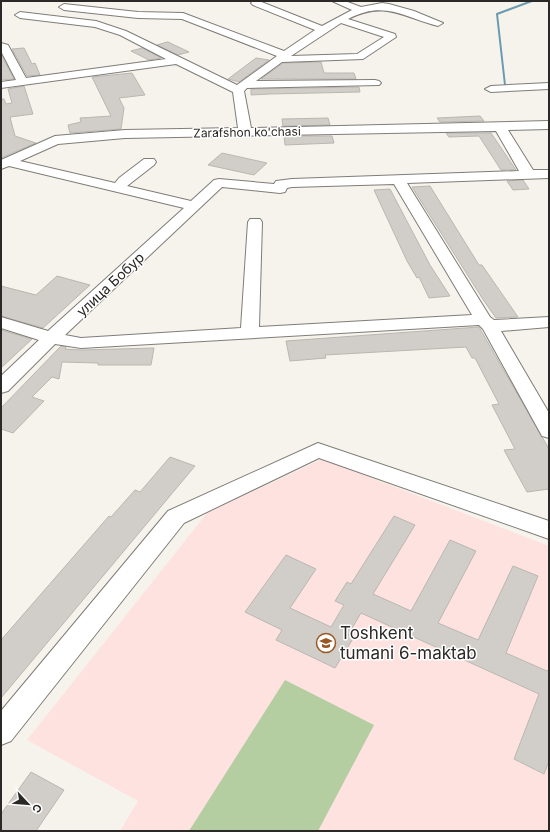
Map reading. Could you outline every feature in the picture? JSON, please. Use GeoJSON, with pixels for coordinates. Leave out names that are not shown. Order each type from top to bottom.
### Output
{"type":"FeatureCollection","features":[{"type":"Feature","properties":{"kind":"street"},"geometry":{"type":"LineString","coordinates":[[337,1],[360,10]]}},
{"type":"Feature","properties":{"kind":"street"},"geometry":{"type":"LineString","coordinates":[[256,3],[321,29]]}},
{"type":"Feature","properties":{"kind":"street"},"geometry":{"type":"LineString","coordinates":[[241,88],[321,29],[360,10],[381,5],[438,23]]}},
{"type":"Feature","properties":{"kind":"street"},"geometry":{"type":"LineString","coordinates":[[64,7],[138,15],[182,16],[282,57],[358,57],[391,37],[342,20]]}},
{"type":"Feature","properties":{"kind":"street"},"geometry":{"type":"LineString","coordinates":[[20,15],[96,24],[123,33],[177,61],[241,88],[375,83]]}},
{"type":"Feature","properties":{"kind":"street"},"geometry":{"type":"LineString","coordinates":[[1,46],[4,47],[23,82]]}},
{"type":"Feature","properties":{"kind":"street"},"geometry":{"type":"LineString","coordinates":[[1,85],[177,61]]}},
{"type":"Feature","properties":{"kind":"street"},"geometry":{"type":"LineString","coordinates":[[491,89],[549,86]]}},
{"type":"Feature","properties":{"kind":"street"},"geometry":{"type":"LineString","coordinates":[[241,88],[245,132]]}},
{"type":"Feature","properties":{"kind":"street","name":"Zarafshon ko'chasi"},"geometry":{"type":"LineString","coordinates":[[4,164],[55,140],[125,134],[549,125]]}},
{"type":"Feature","properties":{"kind":"street"},"geometry":{"type":"LineString","coordinates":[[500,127],[528,174]]}},
{"type":"Feature","properties":{"kind":"street"},"geometry":{"type":"LineString","coordinates":[[119,188],[124,181],[149,162]]}},
{"type":"Feature","properties":{"kind":"street"},"geometry":{"type":"LineString","coordinates":[[4,164],[119,188],[195,206]]}},
{"type":"Feature","properties":{"kind":"street"},"geometry":{"type":"LineString","coordinates":[[549,174],[399,180],[487,323],[549,431]]}},
{"type":"Feature","properties":{"kind":"street","name":"улица Бобур"},"geometry":{"type":"LineString","coordinates":[[1,387],[51,338],[219,184],[280,189],[281,184],[292,183],[399,180]]}},
{"type":"Feature","properties":{"kind":"street"},"geometry":{"type":"LineString","coordinates":[[250,334],[255,222]]}},
{"type":"Feature","properties":{"kind":"street"},"geometry":{"type":"LineString","coordinates":[[1,322],[51,338],[81,343],[487,323],[549,322]]}},
{"type":"Feature","properties":{"kind":"street"},"geometry":{"type":"LineString","coordinates":[[1,732],[176,517],[318,450],[549,530]]}},
{"type":"Feature","properties":{"kind":"shaded area","name":"Toshkent tumani 6-maktab"},"geometry":{"type":"Polygon","coordinates":[[[322,459],[549,546],[549,831],[120,831],[138,801],[27,740],[207,513],[322,459]]]}},
{"type":"Feature","properties":{"kind":"green space"},"geometry":{"type":"Polygon","coordinates":[[[285,680],[374,725],[318,831],[189,831],[285,680]]]}},
{"type":"Feature","properties":{"kind":"building"},"geometry":{"type":"Polygon","coordinates":[[[168,42],[189,52],[178,55],[157,45],[168,42]]]}},
{"type":"Feature","properties":{"kind":"building"},"geometry":{"type":"Polygon","coordinates":[[[24,48],[32,64],[35,63],[40,75],[27,76],[12,49],[24,48]]]}},
{"type":"Feature","properties":{"kind":"building"},"geometry":{"type":"Polygon","coordinates":[[[142,48],[161,58],[149,60],[131,51],[142,48]]]}},
{"type":"Feature","properties":{"kind":"building"},"geometry":{"type":"Polygon","coordinates":[[[1,54],[14,79],[1,80],[1,54]]]}},
{"type":"Feature","properties":{"kind":"building"},"geometry":{"type":"Polygon","coordinates":[[[256,58],[269,60],[239,82],[228,79],[256,58]]]}},
{"type":"Feature","properties":{"kind":"building"},"geometry":{"type":"Polygon","coordinates":[[[321,62],[324,73],[354,73],[356,79],[261,79],[283,63],[321,62]]]}},
{"type":"Feature","properties":{"kind":"building"},"geometry":{"type":"Polygon","coordinates":[[[132,73],[145,95],[119,98],[124,108],[121,129],[70,133],[68,125],[81,122],[80,118],[111,116],[92,77],[132,73]]]}},
{"type":"Feature","properties":{"kind":"building"},"geometry":{"type":"Polygon","coordinates":[[[24,86],[33,114],[10,117],[15,136],[36,143],[1,158],[1,99],[4,99],[6,104],[12,103],[8,89],[24,86]]]}},
{"type":"Feature","properties":{"kind":"building"},"geometry":{"type":"Polygon","coordinates":[[[359,87],[360,92],[251,95],[251,89],[359,87]]]}},
{"type":"Feature","properties":{"kind":"building"},"geometry":{"type":"Polygon","coordinates":[[[480,116],[484,121],[440,122],[437,118],[480,116]]]}},
{"type":"Feature","properties":{"kind":"building"},"geometry":{"type":"Polygon","coordinates":[[[328,118],[330,125],[283,126],[282,119],[328,118]]]}},
{"type":"Feature","properties":{"kind":"building"},"geometry":{"type":"Polygon","coordinates":[[[446,133],[491,133],[516,170],[501,170],[479,136],[449,137],[446,133]]]}},
{"type":"Feature","properties":{"kind":"building"},"geometry":{"type":"Polygon","coordinates":[[[284,136],[332,136],[334,143],[285,145],[284,136]]]}},
{"type":"Feature","properties":{"kind":"building"},"geometry":{"type":"Polygon","coordinates":[[[222,153],[267,163],[254,175],[208,165],[222,153]]]}},
{"type":"Feature","properties":{"kind":"building"},"geometry":{"type":"Polygon","coordinates":[[[523,180],[529,189],[513,190],[507,181],[523,180]]]}},
{"type":"Feature","properties":{"kind":"building"},"geometry":{"type":"Polygon","coordinates":[[[430,186],[479,265],[482,265],[518,317],[496,318],[484,301],[412,187],[430,186]]]}},
{"type":"Feature","properties":{"kind":"building"},"geometry":{"type":"Polygon","coordinates":[[[390,189],[430,265],[450,296],[429,298],[419,277],[417,278],[407,261],[374,190],[390,189]]]}},
{"type":"Feature","properties":{"kind":"building"},"geometry":{"type":"Polygon","coordinates":[[[57,276],[90,285],[43,328],[1,316],[1,286],[36,295],[57,276]]]}},
{"type":"Feature","properties":{"kind":"building"},"geometry":{"type":"Polygon","coordinates":[[[479,327],[549,449],[549,489],[527,492],[504,450],[515,449],[492,405],[499,404],[475,358],[472,358],[466,347],[325,355],[326,358],[290,361],[286,341],[479,327]]]}},
{"type":"Feature","properties":{"kind":"building"},"geometry":{"type":"Polygon","coordinates":[[[1,330],[32,339],[1,368],[1,330]]]}},
{"type":"Feature","properties":{"kind":"building"},"geometry":{"type":"Polygon","coordinates":[[[61,346],[66,347],[65,349],[81,350],[154,348],[151,365],[98,365],[98,363],[62,362],[59,379],[52,377],[32,397],[44,401],[13,433],[1,429],[1,408],[61,346]]]}},
{"type":"Feature","properties":{"kind":"building"},"geometry":{"type":"Polygon","coordinates":[[[170,457],[195,466],[1,698],[1,640],[109,516],[111,517],[135,490],[140,492],[170,457]]]}},
{"type":"Feature","properties":{"kind":"building"},"geometry":{"type":"Polygon","coordinates":[[[394,516],[415,525],[373,594],[411,611],[450,540],[476,551],[438,623],[478,640],[513,566],[538,576],[506,653],[547,671],[549,669],[549,761],[544,774],[514,759],[539,694],[361,613],[348,635],[354,637],[335,668],[276,640],[282,630],[245,612],[286,555],[316,569],[290,608],[331,627],[344,605],[335,601],[347,582],[351,584],[394,516]]]}},
{"type":"Feature","properties":{"kind":"building"},"geometry":{"type":"Polygon","coordinates":[[[31,772],[64,790],[36,831],[1,831],[1,814],[31,772]]]}},
{"type":"Feature","properties":{"kind":"waterway"},"geometry":{"type":"LineString","coordinates":[[505,85],[497,14],[532,1]]}},
{"type":"Feature","properties":{"kind":"place","name":"Toshkent tumani 6-maktab"},"geometry":{"type":"Point","coordinates":[326,643]}}]}
